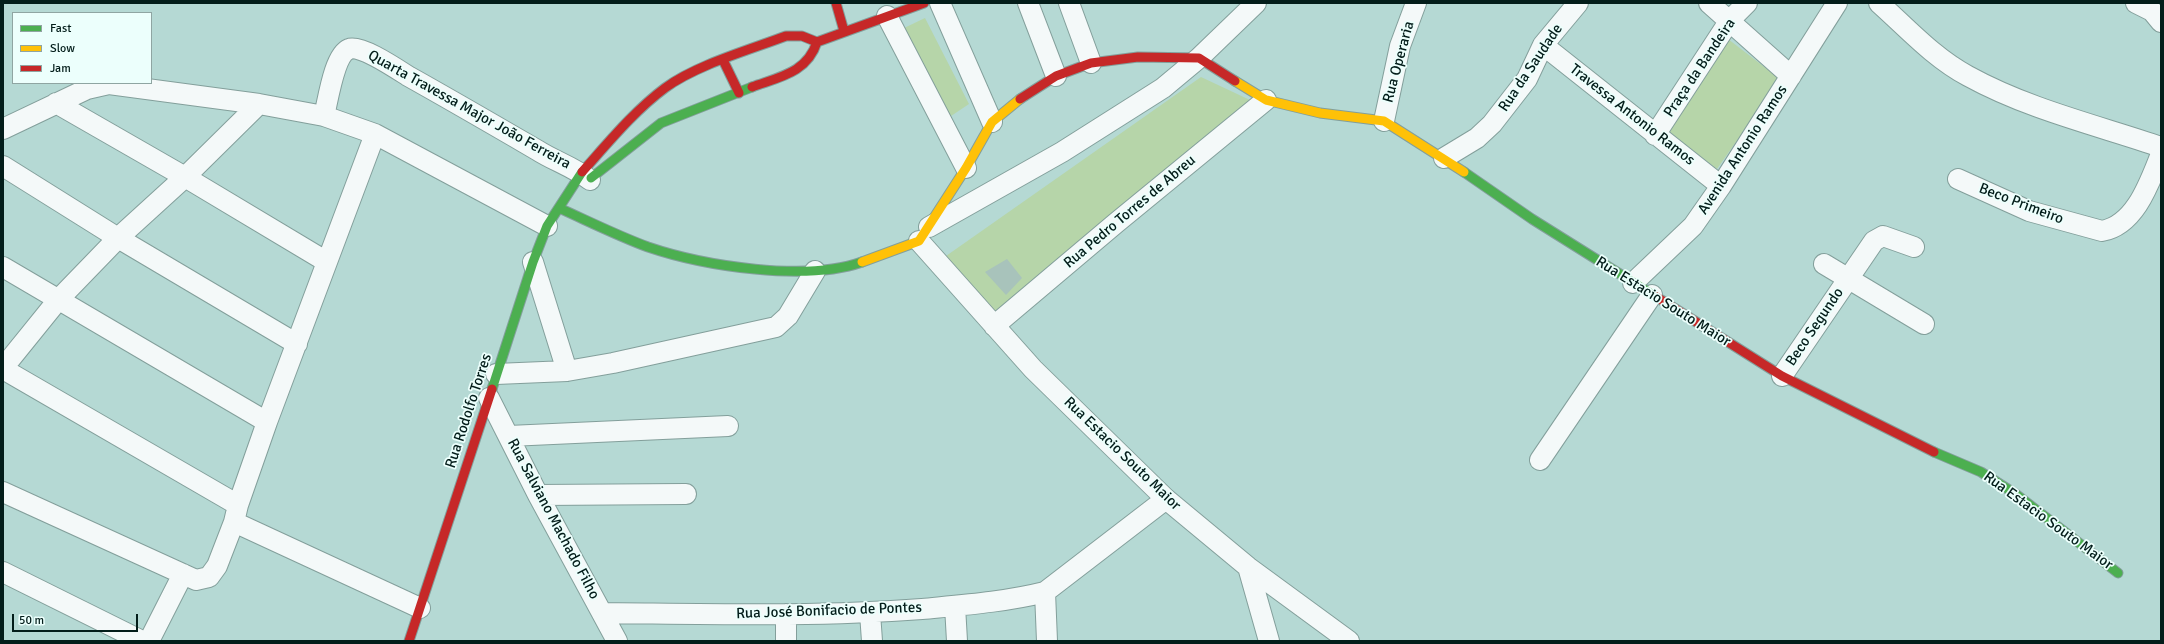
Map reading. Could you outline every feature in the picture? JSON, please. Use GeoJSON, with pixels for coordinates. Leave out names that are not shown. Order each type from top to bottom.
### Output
{"type":"FeatureCollection","features":[{"type":"Feature","properties":{"kind":"street"},"geometry":{"type":"LineString","coordinates":[[836,3],[844,31]]}},
{"type":"Feature","properties":{"kind":"street"},"geometry":{"type":"LineString","coordinates":[[585,176],[661,124],[799,69],[813,54],[817,42],[924,3]]}},
{"type":"Feature","properties":{"kind":"street"},"geometry":{"type":"LineString","coordinates":[[940,3],[992,122]]}},
{"type":"Feature","properties":{"kind":"street"},"geometry":{"type":"LineString","coordinates":[[1028,3],[1056,76]]}},
{"type":"Feature","properties":{"kind":"street"},"geometry":{"type":"LineString","coordinates":[[1069,3],[1091,63]]}},
{"type":"Feature","properties":{"kind":"street"},"geometry":{"type":"LineString","coordinates":[[558,208],[648,247],[717,264],[769,271],[815,271],[859,264],[924,234],[1062,152],[1162,88],[1199,58],[1256,3]]}},
{"type":"Feature","properties":{"kind":"street","name":"Rua Operaria"},"geometry":{"type":"LineString","coordinates":[[1384,121],[1400,46],[1416,3]]}},
{"type":"Feature","properties":{"kind":"street","name":"Rua da Saudade"},"geometry":{"type":"LineString","coordinates":[[1444,158],[1477,138],[1492,124],[1527,79],[1543,45],[1578,3]]}},
{"type":"Feature","properties":{"kind":"street"},"geometry":{"type":"LineString","coordinates":[[1709,3],[1730,20],[1791,76]]}},
{"type":"Feature","properties":{"kind":"street","name":"Praça da Bandeira"},"geometry":{"type":"LineString","coordinates":[[1655,135],[1730,20],[1747,3]]}},
{"type":"Feature","properties":{"kind":"street","name":"Avenida Antonio Ramos"},"geometry":{"type":"LineString","coordinates":[[1633,284],[1693,226],[1721,186],[1837,3]]}},
{"type":"Feature","properties":{"kind":"street"},"geometry":{"type":"LineString","coordinates":[[1878,3],[1940,58],[1967,75],[2021,102],[2161,147]]}},
{"type":"Feature","properties":{"kind":"street"},"geometry":{"type":"LineString","coordinates":[[2136,3],[2152,11],[2161,22]]}},
{"type":"Feature","properties":{"kind":"street"},"geometry":{"type":"LineString","coordinates":[[887,16],[966,168]]}},
{"type":"Feature","properties":{"kind":"street"},"geometry":{"type":"LineString","coordinates":[[585,176],[637,112],[666,87],[694,71],[786,36],[794,34],[806,36],[817,42]]}},
{"type":"Feature","properties":{"kind":"street","name":"Travessa Antonio Ramos"},"geometry":{"type":"LineString","coordinates":[[1543,45],[1721,186]]}},
{"type":"Feature","properties":{"kind":"street","name":"Quarta Travessa Major João Ferreira"},"geometry":{"type":"LineString","coordinates":[[324,116],[336,69],[342,54],[347,49],[354,47],[364,51],[549,158],[585,176]]}},
{"type":"Feature","properties":{"kind":"street"},"geometry":{"type":"LineString","coordinates":[[924,234],[966,168],[992,122],[1025,95],[1056,76],[1091,63],[1138,57],[1199,58]]}},
{"type":"Feature","properties":{"kind":"street","name":"Rua Estacio Souto Maior"},"geometry":{"type":"LineString","coordinates":[[1199,58],[1266,100],[1320,113],[1384,121],[1444,158],[1532,219],[1633,284],[1782,376],[1917,445],[1981,472],[2017,495],[2118,573]]}},
{"type":"Feature","properties":{"kind":"street"},"geometry":{"type":"LineString","coordinates":[[723,60],[739,93]]}},
{"type":"Feature","properties":{"kind":"street"},"geometry":{"type":"LineString","coordinates":[[3,129],[87,89],[109,84],[259,104],[324,116],[375,134],[547,226]]}},
{"type":"Feature","properties":{"kind":"street","name":"Rua Pedro Torres de Abreu"},"geometry":{"type":"LineString","coordinates":[[994,326],[1116,223],[1266,100]]}},
{"type":"Feature","properties":{"kind":"street"},"geometry":{"type":"LineString","coordinates":[[56,103],[185,177],[327,262]]}},
{"type":"Feature","properties":{"kind":"street"},"geometry":{"type":"LineString","coordinates":[[259,104],[185,177],[118,238],[58,300],[3,369],[236,514],[420,608]]}},
{"type":"Feature","properties":{"kind":"street"},"geometry":{"type":"LineString","coordinates":[[3,492],[196,580],[203,580],[214,573],[236,514],[267,422],[375,134]]}},
{"type":"Feature","properties":{"kind":"street","name":"Beco Primeiro"},"geometry":{"type":"LineString","coordinates":[[1958,179],[2029,211],[2071,224],[2102,231],[2111,229],[2120,224],[2130,214],[2148,186],[2161,154]]}},
{"type":"Feature","properties":{"kind":"street"},"geometry":{"type":"LineString","coordinates":[[3,166],[118,238],[297,344]]}},
{"type":"Feature","properties":{"kind":"street","name":"Rua Rodolfo Torres"},"geometry":{"type":"LineString","coordinates":[[409,641],[533,262],[547,226],[558,208],[585,176]]}},
{"type":"Feature","properties":{"kind":"street","name":"Rua Estacio Souto Maior"},"geometry":{"type":"LineString","coordinates":[[924,234],[994,326],[1033,369],[1166,499],[1248,567],[1349,641]]}},
{"type":"Feature","properties":{"kind":"street","name":"Beco Segundo"},"geometry":{"type":"LineString","coordinates":[[1782,376],[1848,278],[1879,237],[1889,237],[1914,247]]}},
{"type":"Feature","properties":{"kind":"street"},"geometry":{"type":"LineString","coordinates":[[533,262],[567,371]]}},
{"type":"Feature","properties":{"kind":"street","name":"Beco Segundo"},"geometry":{"type":"LineString","coordinates":[[1824,264],[1924,324]]}},
{"type":"Feature","properties":{"kind":"street"},"geometry":{"type":"LineString","coordinates":[[3,267],[267,422]]}},
{"type":"Feature","properties":{"kind":"street"},"geometry":{"type":"LineString","coordinates":[[496,374],[567,371],[613,363],[776,327],[788,316],[815,271]]}},
{"type":"Feature","properties":{"kind":"street"},"geometry":{"type":"LineString","coordinates":[[1540,460],[1652,295]]}},
{"type":"Feature","properties":{"kind":"street","name":"Rua Salviano Machado Filho"},"geometry":{"type":"LineString","coordinates":[[489,398],[538,495],[617,641]]}},
{"type":"Feature","properties":{"kind":"street"},"geometry":{"type":"LineString","coordinates":[[509,436],[728,426]]}},
{"type":"Feature","properties":{"kind":"street"},"geometry":{"type":"LineString","coordinates":[[538,495],[686,494]]}},
{"type":"Feature","properties":{"kind":"street","name":"Rua José Bonifacio de Pontes"},"geometry":{"type":"LineString","coordinates":[[603,613],[870,613],[955,606],[1012,599],[1045,592],[1166,499]]}},
{"type":"Feature","properties":{"kind":"street"},"geometry":{"type":"LineString","coordinates":[[1248,567],[1270,641]]}},
{"type":"Feature","properties":{"kind":"street"},"geometry":{"type":"LineString","coordinates":[[3,572],[142,641]]}},
{"type":"Feature","properties":{"kind":"street"},"geometry":{"type":"LineString","coordinates":[[149,641],[183,574]]}},
{"type":"Feature","properties":{"kind":"street"},"geometry":{"type":"LineString","coordinates":[[1045,592],[1047,641]]}},
{"type":"Feature","properties":{"kind":"street"},"geometry":{"type":"LineString","coordinates":[[955,606],[957,641]]}},
{"type":"Feature","properties":{"kind":"street"},"geometry":{"type":"LineString","coordinates":[[870,613],[872,641]]}},
{"type":"Feature","properties":{"kind":"street"},"geometry":{"type":"LineString","coordinates":[[786,614],[786,641]]}},
{"type":"Feature","properties":{"kind":"green space"},"geometry":{"type":"Polygon","coordinates":[[[925,18],[969,104],[951,116],[902,29],[925,18]]]}},
{"type":"Feature","properties":{"kind":"green space"},"geometry":{"type":"Polygon","coordinates":[[[1728,39],[1780,79],[1717,169],[1668,132],[1728,39]]]}},
{"type":"Feature","properties":{"kind":"green space"},"geometry":{"type":"Polygon","coordinates":[[[1201,77],[1250,100],[996,316],[946,256],[1201,77]]]}},
{"type":"Feature","properties":{"kind":"building"},"geometry":{"type":"Polygon","coordinates":[[[1007,259],[1022,278],[1006,295],[985,272],[1007,259]]]}},
{"type":"Feature","properties":{"kind":"traffic: fast"},"geometry":{"type":"LineString","coordinates":[[591,178],[661,123],[752,87]]}},
{"type":"Feature","properties":{"kind":"traffic: fast"},"geometry":{"type":"LineString","coordinates":[[492,389],[533,262],[547,226],[582,172]]}},
{"type":"Feature","properties":{"kind":"traffic: fast"},"geometry":{"type":"LineString","coordinates":[[1464,172],[1532,219],[1655,296]]}},
{"type":"Feature","properties":{"kind":"traffic: fast"},"geometry":{"type":"LineString","coordinates":[[559,208],[648,247],[697,260],[755,269],[784,271],[813,271],[839,268],[862,262]]}},
{"type":"Feature","properties":{"kind":"traffic: fast"},"geometry":{"type":"LineString","coordinates":[[1934,452],[1981,472],[2017,495],[2118,573]]}},
{"type":"Feature","properties":{"kind":"traffic: slow"},"geometry":{"type":"LineString","coordinates":[[1235,81],[1266,100],[1320,113],[1384,121],[1464,172]]}},
{"type":"Feature","properties":{"kind":"traffic: slow"},"geometry":{"type":"LineString","coordinates":[[862,262],[919,241],[966,168],[992,122],[1020,99]]}},
{"type":"Feature","properties":{"kind":"traffic: jam"},"geometry":{"type":"LineString","coordinates":[[836,3],[844,31]]}},
{"type":"Feature","properties":{"kind":"traffic: jam"},"geometry":{"type":"LineString","coordinates":[[752,87],[782,77],[799,67],[806,61],[817,42],[924,3]]}},
{"type":"Feature","properties":{"kind":"traffic: jam"},"geometry":{"type":"LineString","coordinates":[[582,172],[643,107],[665,88],[692,72],[786,36],[802,36],[817,42]]}},
{"type":"Feature","properties":{"kind":"traffic: jam"},"geometry":{"type":"LineString","coordinates":[[1020,99],[1056,76],[1091,63],[1138,57],[1199,58],[1235,81]]}},
{"type":"Feature","properties":{"kind":"traffic: jam"},"geometry":{"type":"LineString","coordinates":[[723,60],[739,93]]}},
{"type":"Feature","properties":{"kind":"traffic: jam"},"geometry":{"type":"LineString","coordinates":[[1655,296],[1782,376],[1934,452]]}},
{"type":"Feature","properties":{"kind":"traffic: jam"},"geometry":{"type":"LineString","coordinates":[[409,641],[492,389]]}}]}
